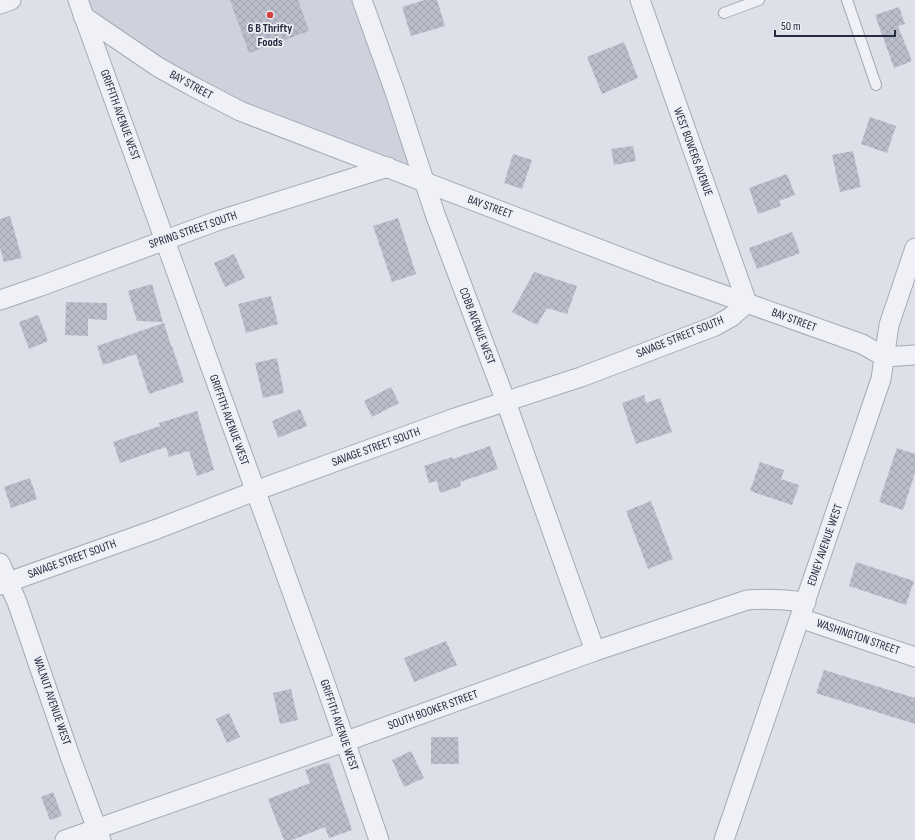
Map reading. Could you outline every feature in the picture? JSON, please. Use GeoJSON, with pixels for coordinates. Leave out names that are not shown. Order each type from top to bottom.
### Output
{"type":"FeatureCollection","features":[{"type":"Feature","properties":{"kind":"street"},"geometry":{"type":"LineString","coordinates":[[0,4],[11,0]]}},
{"type":"Feature","properties":{"kind":"street","name":"COBB AVENUE WEST"},"geometry":{"type":"LineString","coordinates":[[362,0],[396,92],[435,214],[506,402],[595,651]]}},
{"type":"Feature","properties":{"kind":"street","name":"WEST BOWERS AVENUE"},"geometry":{"type":"LineString","coordinates":[[640,0],[747,304]]}},
{"type":"Feature","properties":{"kind":"street","name":"BAY STREET"},"geometry":{"type":"LineString","coordinates":[[80,8],[158,67],[240,111],[659,272],[862,344],[884,357]]}},
{"type":"Feature","properties":{"kind":"street","name":"GRIFFITH AVENUE WEST"},"geometry":{"type":"LineString","coordinates":[[80,8],[322,676],[379,840]]}},
{"type":"Feature","properties":{"kind":"street","name":"SPRING STREET SOUTH"},"geometry":{"type":"LineString","coordinates":[[0,300],[42,286],[217,221],[388,167]]}},
{"type":"Feature","properties":{"kind":"street","name":"EDNEY AVENUE WEST"},"geometry":{"type":"LineString","coordinates":[[724,840],[881,379],[889,325],[915,248]]}},
{"type":"Feature","properties":{"kind":"street","name":"SAVAGE STREET SOUTH"},"geometry":{"type":"LineString","coordinates":[[4,583],[157,529],[255,491],[455,418],[581,377],[715,326],[731,317],[747,304]]}},
{"type":"Feature","properties":{"kind":"street"},"geometry":{"type":"LineString","coordinates":[[884,357],[915,355]]}},
{"type":"Feature","properties":{"kind":"street","name":"WALNUT AVENUE WEST"},"geometry":{"type":"LineString","coordinates":[[0,563],[4,583],[17,602],[71,759],[99,834]]}},
{"type":"Feature","properties":{"kind":"street","name":"SOUTH BOOKER STREET"},"geometry":{"type":"LineString","coordinates":[[65,840],[99,834],[344,742],[595,651],[747,600],[776,598],[803,610]]}},
{"type":"Feature","properties":{"kind":"street","name":"WASHINGTON STREET"},"geometry":{"type":"LineString","coordinates":[[803,610],[915,657]]}},
{"type":"Feature","properties":{"kind":"lane"},"geometry":{"type":"LineString","coordinates":[[724,13],[759,0]]}},
{"type":"Feature","properties":{"kind":"lane"},"geometry":{"type":"LineString","coordinates":[[847,0],[876,84]]}},
{"type":"Feature","properties":{"kind":"shaded area"},"geometry":{"type":"Polygon","coordinates":[[[87,0],[352,0],[387,94],[411,168],[394,162],[392,157],[387,158],[244,104],[163,60],[102,18],[89,5],[87,0]]]}},
{"type":"Feature","properties":{"kind":"building","name":"6 B Thrifty Foods"},"geometry":{"type":"Polygon","coordinates":[[[230,0],[298,0],[309,31],[249,53],[230,0]]]}},
{"type":"Feature","properties":{"kind":"building"},"geometry":{"type":"Polygon","coordinates":[[[425,0],[437,0],[445,26],[411,36],[402,7],[425,0]]]}},
{"type":"Feature","properties":{"kind":"building"},"geometry":{"type":"Polygon","coordinates":[[[899,7],[905,24],[898,26],[912,61],[894,68],[875,15],[899,7]]]}},
{"type":"Feature","properties":{"kind":"building"},"geometry":{"type":"Polygon","coordinates":[[[624,42],[638,78],[602,94],[587,57],[624,42]]]}},
{"type":"Feature","properties":{"kind":"building"},"geometry":{"type":"Polygon","coordinates":[[[870,117],[896,126],[887,153],[861,144],[870,117]]]}},
{"type":"Feature","properties":{"kind":"building"},"geometry":{"type":"Polygon","coordinates":[[[633,146],[636,161],[614,165],[611,149],[633,146]]]}},
{"type":"Feature","properties":{"kind":"building"},"geometry":{"type":"Polygon","coordinates":[[[853,151],[861,187],[840,192],[832,155],[853,151]]]}},
{"type":"Feature","properties":{"kind":"building"},"geometry":{"type":"Polygon","coordinates":[[[513,154],[532,160],[522,189],[504,183],[513,154]]]}},
{"type":"Feature","properties":{"kind":"building"},"geometry":{"type":"Polygon","coordinates":[[[787,174],[795,195],[779,201],[781,206],[758,214],[749,188],[787,174]]]}},
{"type":"Feature","properties":{"kind":"building"},"geometry":{"type":"Polygon","coordinates":[[[10,216],[22,258],[4,262],[0,247],[0,219],[10,216]]]}},
{"type":"Feature","properties":{"kind":"building"},"geometry":{"type":"Polygon","coordinates":[[[398,218],[416,274],[392,282],[373,226],[398,218]]]}},
{"type":"Feature","properties":{"kind":"building"},"geometry":{"type":"Polygon","coordinates":[[[792,232],[800,253],[757,269],[749,248],[792,232]]]}},
{"type":"Feature","properties":{"kind":"building"},"geometry":{"type":"Polygon","coordinates":[[[234,254],[245,278],[225,287],[214,263],[234,254]]]}},
{"type":"Feature","properties":{"kind":"building"},"geometry":{"type":"Polygon","coordinates":[[[534,272],[577,286],[567,314],[547,308],[537,325],[512,312],[534,272]]]}},
{"type":"Feature","properties":{"kind":"building"},"geometry":{"type":"Polygon","coordinates":[[[152,284],[163,322],[137,321],[128,291],[152,284]]]}},
{"type":"Feature","properties":{"kind":"building"},"geometry":{"type":"Polygon","coordinates":[[[271,296],[278,324],[246,333],[238,304],[271,296]]]}},
{"type":"Feature","properties":{"kind":"building"},"geometry":{"type":"Polygon","coordinates":[[[66,302],[107,303],[107,320],[88,319],[88,336],[65,335],[66,302]]]}},
{"type":"Feature","properties":{"kind":"building"},"geometry":{"type":"Polygon","coordinates":[[[38,315],[48,341],[29,349],[19,322],[38,315]]]}},
{"type":"Feature","properties":{"kind":"building"},"geometry":{"type":"Polygon","coordinates":[[[164,323],[184,382],[149,394],[136,354],[103,365],[97,346],[164,323]]]}},
{"type":"Feature","properties":{"kind":"building"},"geometry":{"type":"Polygon","coordinates":[[[277,358],[284,393],[263,398],[255,363],[277,358]]]}},
{"type":"Feature","properties":{"kind":"building"},"geometry":{"type":"Polygon","coordinates":[[[391,387],[399,403],[372,417],[364,401],[391,387]]]}},
{"type":"Feature","properties":{"kind":"building"},"geometry":{"type":"Polygon","coordinates":[[[644,395],[646,403],[660,398],[672,432],[636,444],[622,403],[644,395]]]}},
{"type":"Feature","properties":{"kind":"building"},"geometry":{"type":"Polygon","coordinates":[[[300,409],[307,426],[278,438],[272,421],[300,409]]]}},
{"type":"Feature","properties":{"kind":"building"},"geometry":{"type":"Polygon","coordinates":[[[197,411],[214,470],[197,476],[189,451],[169,457],[166,447],[120,463],[113,442],[160,426],[159,423],[197,411]]]}},
{"type":"Feature","properties":{"kind":"building"},"geometry":{"type":"Polygon","coordinates":[[[490,446],[498,469],[460,482],[461,486],[440,493],[437,481],[429,483],[424,466],[452,457],[453,459],[490,446]]]}},
{"type":"Feature","properties":{"kind":"building"},"geometry":{"type":"Polygon","coordinates":[[[897,448],[915,454],[915,473],[903,510],[879,502],[897,448]]]}},
{"type":"Feature","properties":{"kind":"building"},"geometry":{"type":"Polygon","coordinates":[[[760,462],[784,470],[781,479],[799,485],[792,505],[750,491],[760,462]]]}},
{"type":"Feature","properties":{"kind":"building"},"geometry":{"type":"Polygon","coordinates":[[[30,478],[37,499],[11,508],[4,487],[30,478]]]}},
{"type":"Feature","properties":{"kind":"building"},"geometry":{"type":"Polygon","coordinates":[[[651,501],[673,559],[648,569],[626,511],[651,501]]]}},
{"type":"Feature","properties":{"kind":"building"},"geometry":{"type":"Polygon","coordinates":[[[856,562],[914,581],[906,605],[849,586],[856,562]]]}},
{"type":"Feature","properties":{"kind":"building"},"geometry":{"type":"Polygon","coordinates":[[[446,641],[457,665],[414,682],[404,658],[446,641]]]}},
{"type":"Feature","properties":{"kind":"building"},"geometry":{"type":"Polygon","coordinates":[[[824,670],[915,698],[915,724],[816,693],[824,670]]]}},
{"type":"Feature","properties":{"kind":"building"},"geometry":{"type":"Polygon","coordinates":[[[291,689],[298,720],[280,724],[273,693],[291,689]]]}},
{"type":"Feature","properties":{"kind":"building"},"geometry":{"type":"Polygon","coordinates":[[[229,713],[240,737],[227,743],[216,719],[229,713]]]}},
{"type":"Feature","properties":{"kind":"building"},"geometry":{"type":"Polygon","coordinates":[[[431,737],[458,737],[459,764],[431,764],[431,737]]]}},
{"type":"Feature","properties":{"kind":"building"},"geometry":{"type":"Polygon","coordinates":[[[411,751],[424,778],[404,787],[392,760],[411,751]]]}},
{"type":"Feature","properties":{"kind":"building"},"geometry":{"type":"Polygon","coordinates":[[[329,762],[352,830],[329,838],[325,827],[292,840],[284,840],[268,799],[310,783],[305,770],[329,762]]]}},
{"type":"Feature","properties":{"kind":"building"},"geometry":{"type":"Polygon","coordinates":[[[53,792],[62,816],[50,820],[41,797],[53,792]]]}},
{"type":"Feature","properties":{"kind":"place","name":"6 B Thrifty Foods"},"geometry":{"type":"Point","coordinates":[270,15]}}]}
